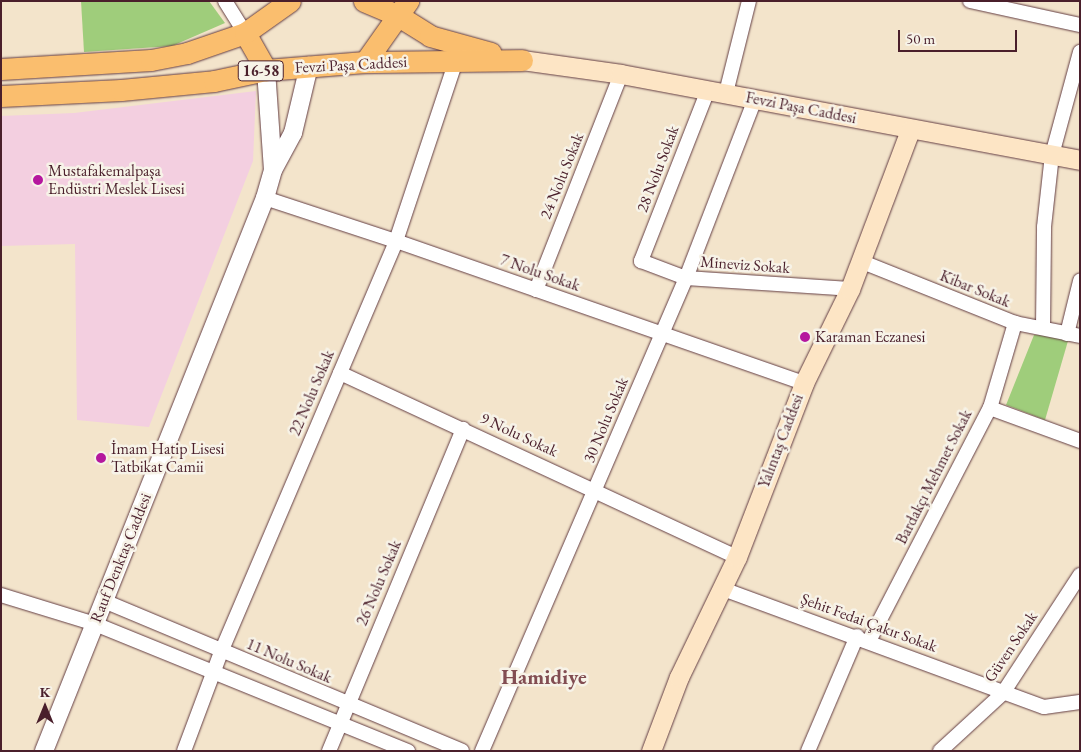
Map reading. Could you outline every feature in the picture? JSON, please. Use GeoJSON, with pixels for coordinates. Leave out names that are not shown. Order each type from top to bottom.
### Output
{"type":"FeatureCollection","features":[{"type":"Feature","properties":{"kind":"main road","name":"16-58"},"geometry":{"type":"LineString","coordinates":[[1,69],[151,60],[187,53],[245,33],[290,1]]}},
{"type":"Feature","properties":{"kind":"main road","name":"Fevzi Paşa Caddesi"},"geometry":{"type":"LineString","coordinates":[[364,1],[403,8],[430,36],[455,53]]}},
{"type":"Feature","properties":{"kind":"main road"},"geometry":{"type":"LineString","coordinates":[[365,62],[403,8]]}},
{"type":"Feature","properties":{"kind":"main road"},"geometry":{"type":"LineString","coordinates":[[245,33],[266,70]]}},
{"type":"Feature","properties":{"kind":"main road","name":"Fevzi Paşa Caddesi"},"geometry":{"type":"LineString","coordinates":[[1,96],[121,90],[214,80],[266,70],[455,53],[621,74],[910,130],[1080,160]]}},
{"type":"Feature","properties":{"kind":"main road","name":"Yalıntaş Caddesi"},"geometry":{"type":"LineString","coordinates":[[652,751],[679,677],[737,557],[804,383],[850,289],[910,130]]}},
{"type":"Feature","properties":{"kind":"street"},"geometry":{"type":"LineString","coordinates":[[225,1],[245,33]]}},
{"type":"Feature","properties":{"kind":"street","name":"28 Nolu Sokak"},"geometry":{"type":"LineString","coordinates":[[640,261],[717,92],[749,1]]}},
{"type":"Feature","properties":{"kind":"street"},"geometry":{"type":"LineString","coordinates":[[970,1],[1080,24]]}},
{"type":"Feature","properties":{"kind":"street"},"geometry":{"type":"LineString","coordinates":[[1044,328],[1044,227],[1052,155],[1080,52]]}},
{"type":"Feature","properties":{"kind":"street","name":"22 Nolu Sokak"},"geometry":{"type":"LineString","coordinates":[[184,751],[214,670],[396,240],[455,53]]}},
{"type":"Feature","properties":{"kind":"street"},"geometry":{"type":"LineString","coordinates":[[273,170],[293,133],[309,66]]}},
{"type":"Feature","properties":{"kind":"street"},"geometry":{"type":"LineString","coordinates":[[266,70],[273,170]]}},
{"type":"Feature","properties":{"kind":"street","name":"24 Nolu Sokak"},"geometry":{"type":"LineString","coordinates":[[536,290],[621,74]]}},
{"type":"Feature","properties":{"kind":"street","name":"30 Nolu Sokak"},"geometry":{"type":"LineString","coordinates":[[482,751],[686,278],[755,99]]}},
{"type":"Feature","properties":{"kind":"street","name":"Rauf Denktaş Caddesi"},"geometry":{"type":"LineString","coordinates":[[44,751],[265,198],[273,170]]}},
{"type":"Feature","properties":{"kind":"street","name":"7 Nolu Sokak"},"geometry":{"type":"LineString","coordinates":[[265,198],[396,240],[804,383]]}},
{"type":"Feature","properties":{"kind":"street","name":"Mineviz Sokak"},"geometry":{"type":"LineString","coordinates":[[640,261],[686,278],[850,289]]}},
{"type":"Feature","properties":{"kind":"street","name":"Kibar Sokak"},"geometry":{"type":"LineString","coordinates":[[860,262],[1015,324],[1073,335]]}},
{"type":"Feature","properties":{"kind":"street"},"geometry":{"type":"LineString","coordinates":[[1073,335],[1080,281]]}},
{"type":"Feature","properties":{"kind":"street","name":"Bardakçı Mehmet Sokak"},"geometry":{"type":"LineString","coordinates":[[808,751],[863,638],[990,408],[1015,324]]}},
{"type":"Feature","properties":{"kind":"street","name":"9 Nolu Sokak"},"geometry":{"type":"LineString","coordinates":[[340,373],[595,489],[737,557]]}},
{"type":"Feature","properties":{"kind":"street"},"geometry":{"type":"LineString","coordinates":[[990,408],[1080,441]]}},
{"type":"Feature","properties":{"kind":"street","name":"26 Nolu Sokak"},"geometry":{"type":"LineString","coordinates":[[329,751],[463,429]]}},
{"type":"Feature","properties":{"kind":"street","name":"Güven Sokak"},"geometry":{"type":"LineString","coordinates":[[940,751],[1003,693],[1080,575]]}},
{"type":"Feature","properties":{"kind":"street","name":"Şehit Fedai Çakır Sokak"},"geometry":{"type":"LineString","coordinates":[[723,589],[863,638],[1003,693],[1044,707],[1080,702]]}},
{"type":"Feature","properties":{"kind":"street"},"geometry":{"type":"LineString","coordinates":[[1,595],[95,624],[214,670],[339,724],[408,751]]}},
{"type":"Feature","properties":{"kind":"street","name":"11 Nolu Sokak"},"geometry":{"type":"LineString","coordinates":[[104,601],[347,705],[462,751]]}},
{"type":"Feature","properties":{"kind":"shaded area"},"geometry":{"type":"Polygon","coordinates":[[[256,91],[253,161],[149,427],[77,420],[75,244],[1,246],[1,116],[74,113],[256,91]]]}},
{"type":"Feature","properties":{"kind":"green space"},"geometry":{"type":"Polygon","coordinates":[[[81,1],[209,1],[225,23],[172,46],[84,52],[81,1]]]}},
{"type":"Feature","properties":{"kind":"green space"},"geometry":{"type":"Polygon","coordinates":[[[1070,334],[1045,420],[1006,405],[1034,335],[1070,334]]]}},
{"type":"Feature","properties":{"kind":"place","name":"Mustafakemalpaşa Endüstri Meslek Lisesi"},"geometry":{"type":"Point","coordinates":[38,180]}},
{"type":"Feature","properties":{"kind":"place","name":"Karaman Eczanesi"},"geometry":{"type":"Point","coordinates":[805,337]}},
{"type":"Feature","properties":{"kind":"place","name":"İmam Hatip Lisesi Tatbikat Camii"},"geometry":{"type":"Point","coordinates":[101,458]}},
{"type":"Feature","properties":{"kind":"district","name":"Hamidiye"},"geometry":{"type":"Point","coordinates":[544,677]}}]}
